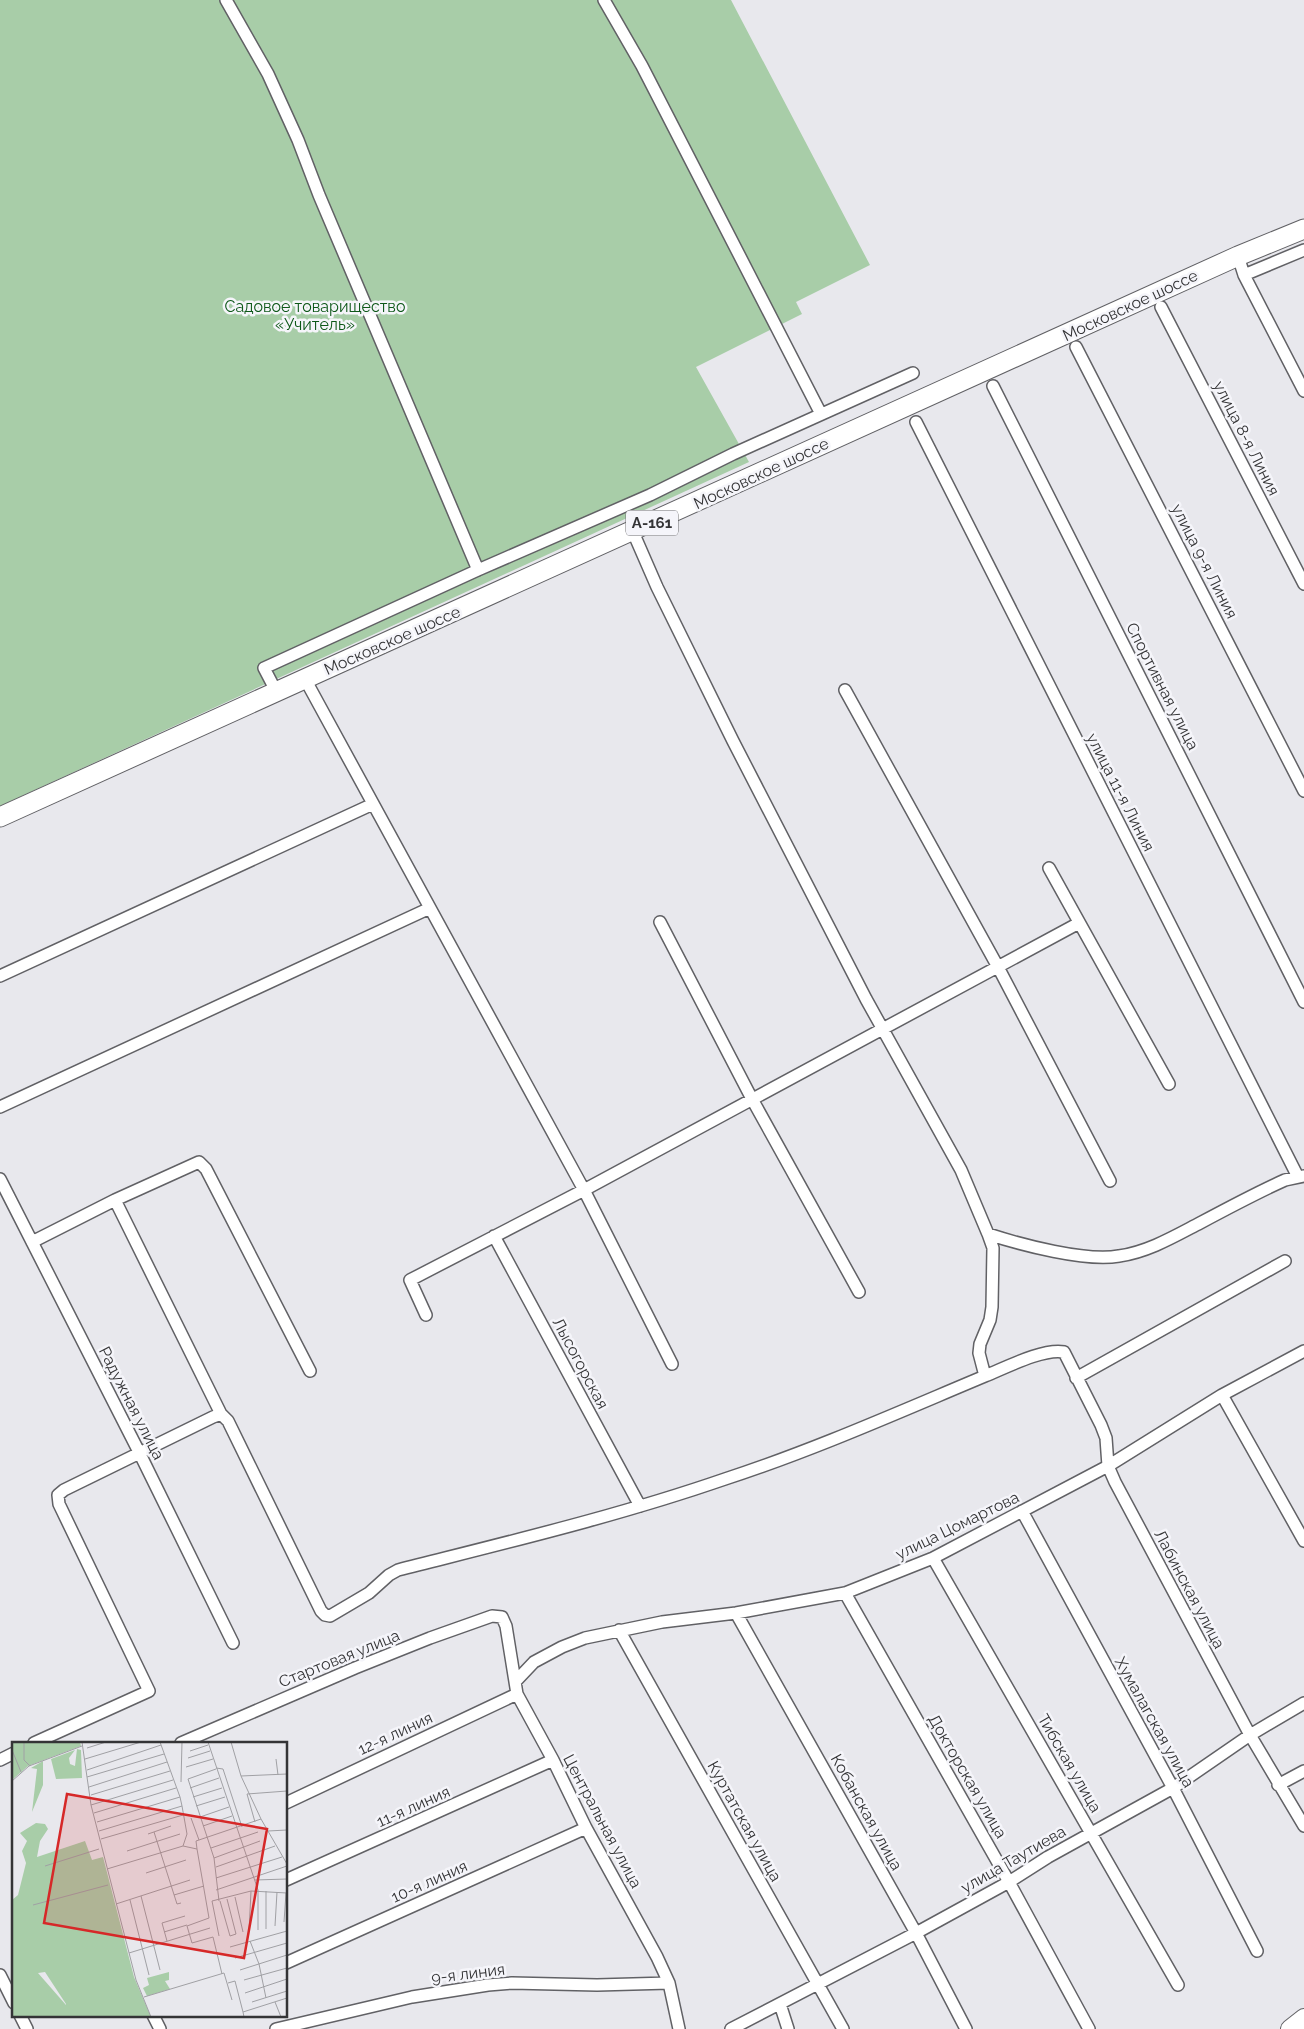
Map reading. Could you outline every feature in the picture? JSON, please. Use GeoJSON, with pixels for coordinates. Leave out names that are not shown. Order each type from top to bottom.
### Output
{"type":"FeatureCollection","features":[{"type":"Feature","properties":{"kind":"highway","name":"Московское шоссе"},"geometry":{"type":"LineString","coordinates":[[0,817],[276,691],[633,532],[1238,256],[1304,229]]}},
{"type":"Feature","properties":{"kind":"main road"},"geometry":{"type":"LineString","coordinates":[[1290,2029],[1304,2018]]}},
{"type":"Feature","properties":{"kind":"street"},"geometry":{"type":"LineString","coordinates":[[226,0],[268,74],[298,140],[318,194],[478,570]]}},
{"type":"Feature","properties":{"kind":"street"},"geometry":{"type":"LineString","coordinates":[[604,0],[642,66],[821,414]]}},
{"type":"Feature","properties":{"kind":"street"},"geometry":{"type":"LineString","coordinates":[[1244,274],[1304,250]]}},
{"type":"Feature","properties":{"kind":"street"},"geometry":{"type":"LineString","coordinates":[[1238,256],[1244,274],[1304,391]]}},
{"type":"Feature","properties":{"kind":"street","name":"улица 8-я Линия"},"geometry":{"type":"LineString","coordinates":[[1162,308],[1304,584]]}},
{"type":"Feature","properties":{"kind":"street","name":"улица 9-я Линия"},"geometry":{"type":"LineString","coordinates":[[1076,347],[1304,791]]}},
{"type":"Feature","properties":{"kind":"street"},"geometry":{"type":"LineString","coordinates":[[276,691],[264,668],[478,570],[641,499],[913,373]]}},
{"type":"Feature","properties":{"kind":"street","name":"Спортивная улица"},"geometry":{"type":"LineString","coordinates":[[992,386],[1304,1002]]}},
{"type":"Feature","properties":{"kind":"street","name":"улица 11-я Линия"},"geometry":{"type":"LineString","coordinates":[[916,422],[1301,1177]]}},
{"type":"Feature","properties":{"kind":"street"},"geometry":{"type":"LineString","coordinates":[[115,1200],[221,1414],[228,1421],[325,1615],[330,1616],[369,1593],[389,1575],[398,1570],[550,1532],[725,1480],[827,1443],[985,1376],[979,1354],[980,1344],[990,1320],[992,1307],[993,1248],[988,1234],[961,1170],[866,998],[733,741],[657,587],[633,532]]}},
{"type":"Feature","properties":{"kind":"street"},"geometry":{"type":"LineString","coordinates":[[305,679],[584,1190],[672,1364]]}},
{"type":"Feature","properties":{"kind":"street"},"geometry":{"type":"LineString","coordinates":[[845,690],[998,967],[1110,1180]]}},
{"type":"Feature","properties":{"kind":"street"},"geometry":{"type":"LineString","coordinates":[[0,976],[373,804]]}},
{"type":"Feature","properties":{"kind":"street"},"geometry":{"type":"LineString","coordinates":[[1048,868],[1169,1084]]}},
{"type":"Feature","properties":{"kind":"street"},"geometry":{"type":"LineString","coordinates":[[0,1107],[430,908]]}},
{"type":"Feature","properties":{"kind":"street"},"geometry":{"type":"LineString","coordinates":[[660,922],[752,1098],[859,1292]]}},
{"type":"Feature","properties":{"kind":"street"},"geometry":{"type":"LineString","coordinates":[[426,1315],[410,1280],[584,1190],[883,1027],[1079,923]]}},
{"type":"Feature","properties":{"kind":"street"},"geometry":{"type":"LineString","coordinates":[[32,1242],[115,1200],[199,1162],[206,1169],[310,1371]]}},
{"type":"Feature","properties":{"kind":"street"},"geometry":{"type":"LineString","coordinates":[[988,1234],[1012,1242],[1080,1255],[1102,1258],[1120,1256],[1140,1251],[1168,1239],[1285,1180],[1301,1177]]}},
{"type":"Feature","properties":{"kind":"street","name":"Радужная улица"},"geometry":{"type":"LineString","coordinates":[[0,1179],[139,1452],[233,1643]]}},
{"type":"Feature","properties":{"kind":"street","name":"Лысогорская"},"geometry":{"type":"LineString","coordinates":[[494,1236],[640,1506]]}},
{"type":"Feature","properties":{"kind":"street"},"geometry":{"type":"LineString","coordinates":[[1076,1378],[1285,1262]]}},
{"type":"Feature","properties":{"kind":"street","name":"Лабинская улица"},"geometry":{"type":"LineString","coordinates":[[985,1376],[1056,1350],[1064,1352],[1106,1438],[1108,1466],[1250,1735],[1304,1826]]}},
{"type":"Feature","properties":{"kind":"street","name":"улица Цомартова"},"geometry":{"type":"LineString","coordinates":[[516,1688],[534,1662],[562,1647],[585,1638],[662,1622],[736,1613],[845,1593],[933,1558],[1108,1466],[1222,1395],[1304,1351]]}},
{"type":"Feature","properties":{"kind":"street"},"geometry":{"type":"LineString","coordinates":[[1222,1395],[1304,1541]]}},
{"type":"Feature","properties":{"kind":"street"},"geometry":{"type":"LineString","coordinates":[[36,1742],[149,1690],[59,1504],[58,1495],[64,1490],[139,1452],[221,1414]]}},
{"type":"Feature","properties":{"kind":"street","name":"Хумалагская улица"},"geometry":{"type":"LineString","coordinates":[[1022,1511],[1173,1788],[1257,1951]]}},
{"type":"Feature","properties":{"kind":"street","name":"Тибская улица"},"geometry":{"type":"LineString","coordinates":[[933,1558],[1178,1985]]}},
{"type":"Feature","properties":{"kind":"street","name":"Докторская улица"},"geometry":{"type":"LineString","coordinates":[[845,1593],[1009,1882],[1089,2029]]}},
{"type":"Feature","properties":{"kind":"street","name":"Кобанская улица"},"geometry":{"type":"LineString","coordinates":[[736,1613],[916,1933],[966,2029]]}},
{"type":"Feature","properties":{"kind":"street","name":"Стартовая улица"},"geometry":{"type":"LineString","coordinates":[[183,1742],[430,1638],[492,1616],[502,1617],[506,1626]]}},
{"type":"Feature","properties":{"kind":"street","name":"Центральная улица"},"geometry":{"type":"LineString","coordinates":[[506,1626],[516,1688],[586,1828],[648,1940],[669,1983],[680,2029]]}},
{"type":"Feature","properties":{"kind":"street","name":"Куртатская улица"},"geometry":{"type":"LineString","coordinates":[[619,1630],[843,2029]]}},
{"type":"Feature","properties":{"kind":"street","name":"12-я линия"},"geometry":{"type":"LineString","coordinates":[[288,1802],[516,1688]]}},
{"type":"Feature","properties":{"kind":"street","name":"улица Таутиева"},"geometry":{"type":"LineString","coordinates":[[731,2029],[916,1933],[1009,1882],[1091,1833],[1173,1788],[1250,1735],[1304,1703]]}},
{"type":"Feature","properties":{"kind":"street"},"geometry":{"type":"LineString","coordinates":[[0,1760],[12,1754]]}},
{"type":"Feature","properties":{"kind":"street","name":"11-я линия"},"geometry":{"type":"LineString","coordinates":[[288,1879],[553,1760]]}},
{"type":"Feature","properties":{"kind":"street"},"geometry":{"type":"LineString","coordinates":[[1278,1785],[1304,1771]]}},
{"type":"Feature","properties":{"kind":"street","name":"10-я линия"},"geometry":{"type":"LineString","coordinates":[[288,1962],[586,1828]]}},
{"type":"Feature","properties":{"kind":"street"},"geometry":{"type":"LineString","coordinates":[[0,1975],[12,1999]]}},
{"type":"Feature","properties":{"kind":"street","name":"9-я линия"},"geometry":{"type":"LineString","coordinates":[[276,2029],[412,1997],[488,1985],[512,1983],[597,1985],[669,1983]]}},
{"type":"Feature","properties":{"kind":"street"},"geometry":{"type":"LineString","coordinates":[[780,2004],[788,2029]]}},
{"type":"Feature","properties":{"kind":"street"},"geometry":{"type":"LineString","coordinates":[[20,2016],[27,2029]]}},
{"type":"Feature","properties":{"kind":"street"},"geometry":{"type":"LineString","coordinates":[[154,2016],[160,2029]]}},
{"type":"Feature","properties":{"kind":"green space","name":"Садовое товарищество «Учитель»"},"geometry":{"type":"Polygon","coordinates":[[[0,0],[731,0],[870,265],[796,302],[802,314],[696,367],[749,462],[0,806],[0,0]]]}}]}
